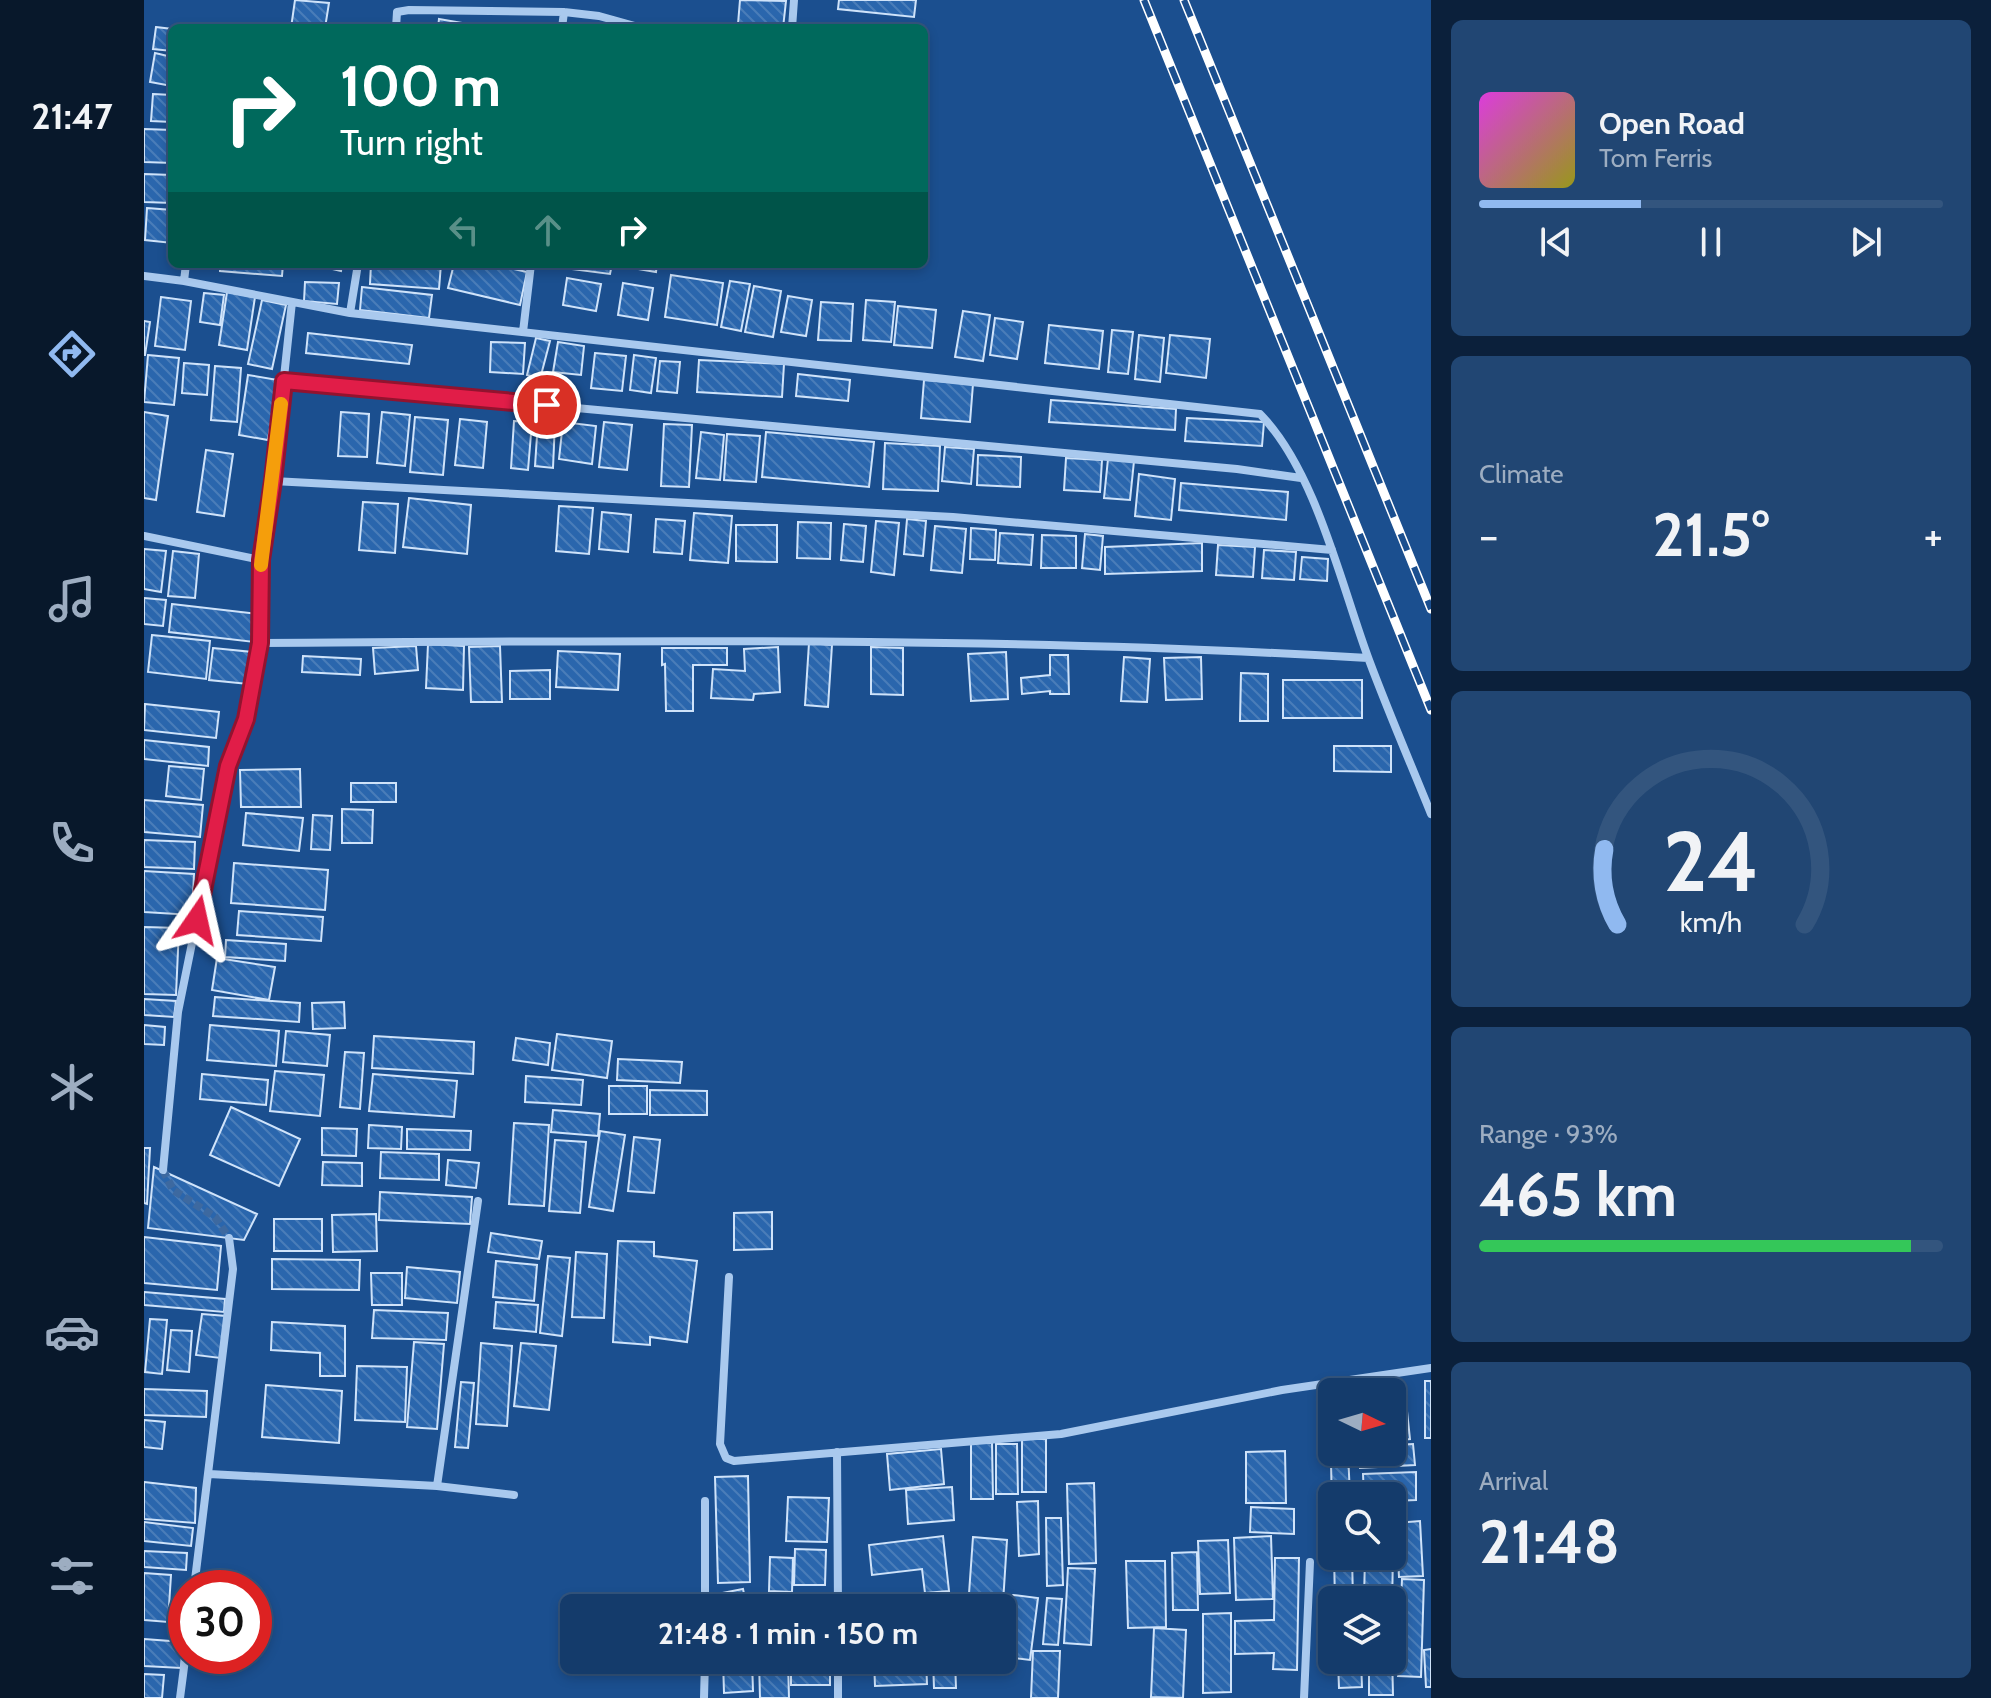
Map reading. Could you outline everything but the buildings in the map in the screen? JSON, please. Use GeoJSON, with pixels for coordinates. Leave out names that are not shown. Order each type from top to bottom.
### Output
{"type":"FeatureCollection","features":[{"type":"Feature","properties":{"kind":"street"},"geometry":{"type":"LineString","coordinates":[[792,24],[794,0]]}},
{"type":"Feature","properties":{"kind":"street"},"geometry":{"type":"LineString","coordinates":[[396,24],[397,12],[409,10],[564,12],[599,16],[628,24]]}},
{"type":"Feature","properties":{"kind":"street"},"geometry":{"type":"LineString","coordinates":[[562,24],[564,12]]}},
{"type":"Feature","properties":{"kind":"street"},"geometry":{"type":"LineString","coordinates":[[184,281],[186,268]]}},
{"type":"Feature","properties":{"kind":"street"},"geometry":{"type":"LineString","coordinates":[[350,313],[357,268]]}},
{"type":"Feature","properties":{"kind":"street"},"geometry":{"type":"LineString","coordinates":[[523,332],[531,268]]}},
{"type":"Feature","properties":{"kind":"street"},"geometry":{"type":"LineString","coordinates":[[144,276],[350,313],[1260,414],[1278,433],[1332,550],[1368,658],[1431,814]]}},
{"type":"Feature","properties":{"kind":"street"},"geometry":{"type":"LineString","coordinates":[[163,1170],[178,1012],[228,766],[246,719],[260,643],[261,560],[273,481],[292,302]]}},
{"type":"Feature","properties":{"kind":"street"},"geometry":{"type":"LineString","coordinates":[[284,381],[1206,466],[1301,478]]}},
{"type":"Feature","properties":{"kind":"street"},"geometry":{"type":"LineString","coordinates":[[273,481],[953,517],[1332,550]]}},
{"type":"Feature","properties":{"kind":"street"},"geometry":{"type":"LineString","coordinates":[[144,536],[261,560]]}},
{"type":"Feature","properties":{"kind":"street"},"geometry":{"type":"LineString","coordinates":[[260,643],[767,640],[1240,651],[1368,658]]}},
{"type":"Feature","properties":{"kind":"street"},"geometry":{"type":"LineString","coordinates":[[437,1486],[478,1201]]}},
{"type":"Feature","properties":{"kind":"street"},"geometry":{"type":"LineString","coordinates":[[196,1570],[233,1269],[229,1238]]}},
{"type":"Feature","properties":{"kind":"street"},"geometry":{"type":"LineString","coordinates":[[729,1277],[722,1452],[734,1461],[1061,1434],[1282,1390],[1431,1368]]}},
{"type":"Feature","properties":{"kind":"street"},"geometry":{"type":"LineString","coordinates":[[837,1452],[838,1594]]}},
{"type":"Feature","properties":{"kind":"street"},"geometry":{"type":"LineString","coordinates":[[209,1474],[437,1486],[514,1495]]}},
{"type":"Feature","properties":{"kind":"street"},"geometry":{"type":"LineString","coordinates":[[705,1501],[705,1594]]}},
{"type":"Feature","properties":{"kind":"street"},"geometry":{"type":"LineString","coordinates":[[1304,1698],[1310,1562]]}},
{"type":"Feature","properties":{"kind":"street"},"geometry":{"type":"LineString","coordinates":[[180,1698],[183,1674]]}},
{"type":"Feature","properties":{"kind":"street"},"geometry":{"type":"LineString","coordinates":[[704,1698],[705,1674]]}},
{"type":"Feature","properties":{"kind":"street"},"geometry":{"type":"LineString","coordinates":[[838,1674],[838,1698]]}},
{"type":"Feature","properties":{"kind":"tunnel"},"geometry":{"type":"LineString","coordinates":[[163,1170],[173,1190],[215,1217],[229,1238]]}},
{"type":"Feature","properties":{"kind":"railway"},"geometry":{"type":"LineString","coordinates":[[1144,0],[1431,710]]}},
{"type":"Feature","properties":{"kind":"railway"},"geometry":{"type":"LineString","coordinates":[[1184,0],[1431,609]]}},
{"type":"Feature","properties":{"kind":"slow traffic"},"geometry":{"type":"LineString","coordinates":[[261,565],[281,404]]}},
{"type":"Feature","properties":{"kind":"route"},"geometry":{"type":"LineString","coordinates":[[197,920],[228,766],[246,719],[260,643],[261,560],[284,381],[547,405]]}}]}
